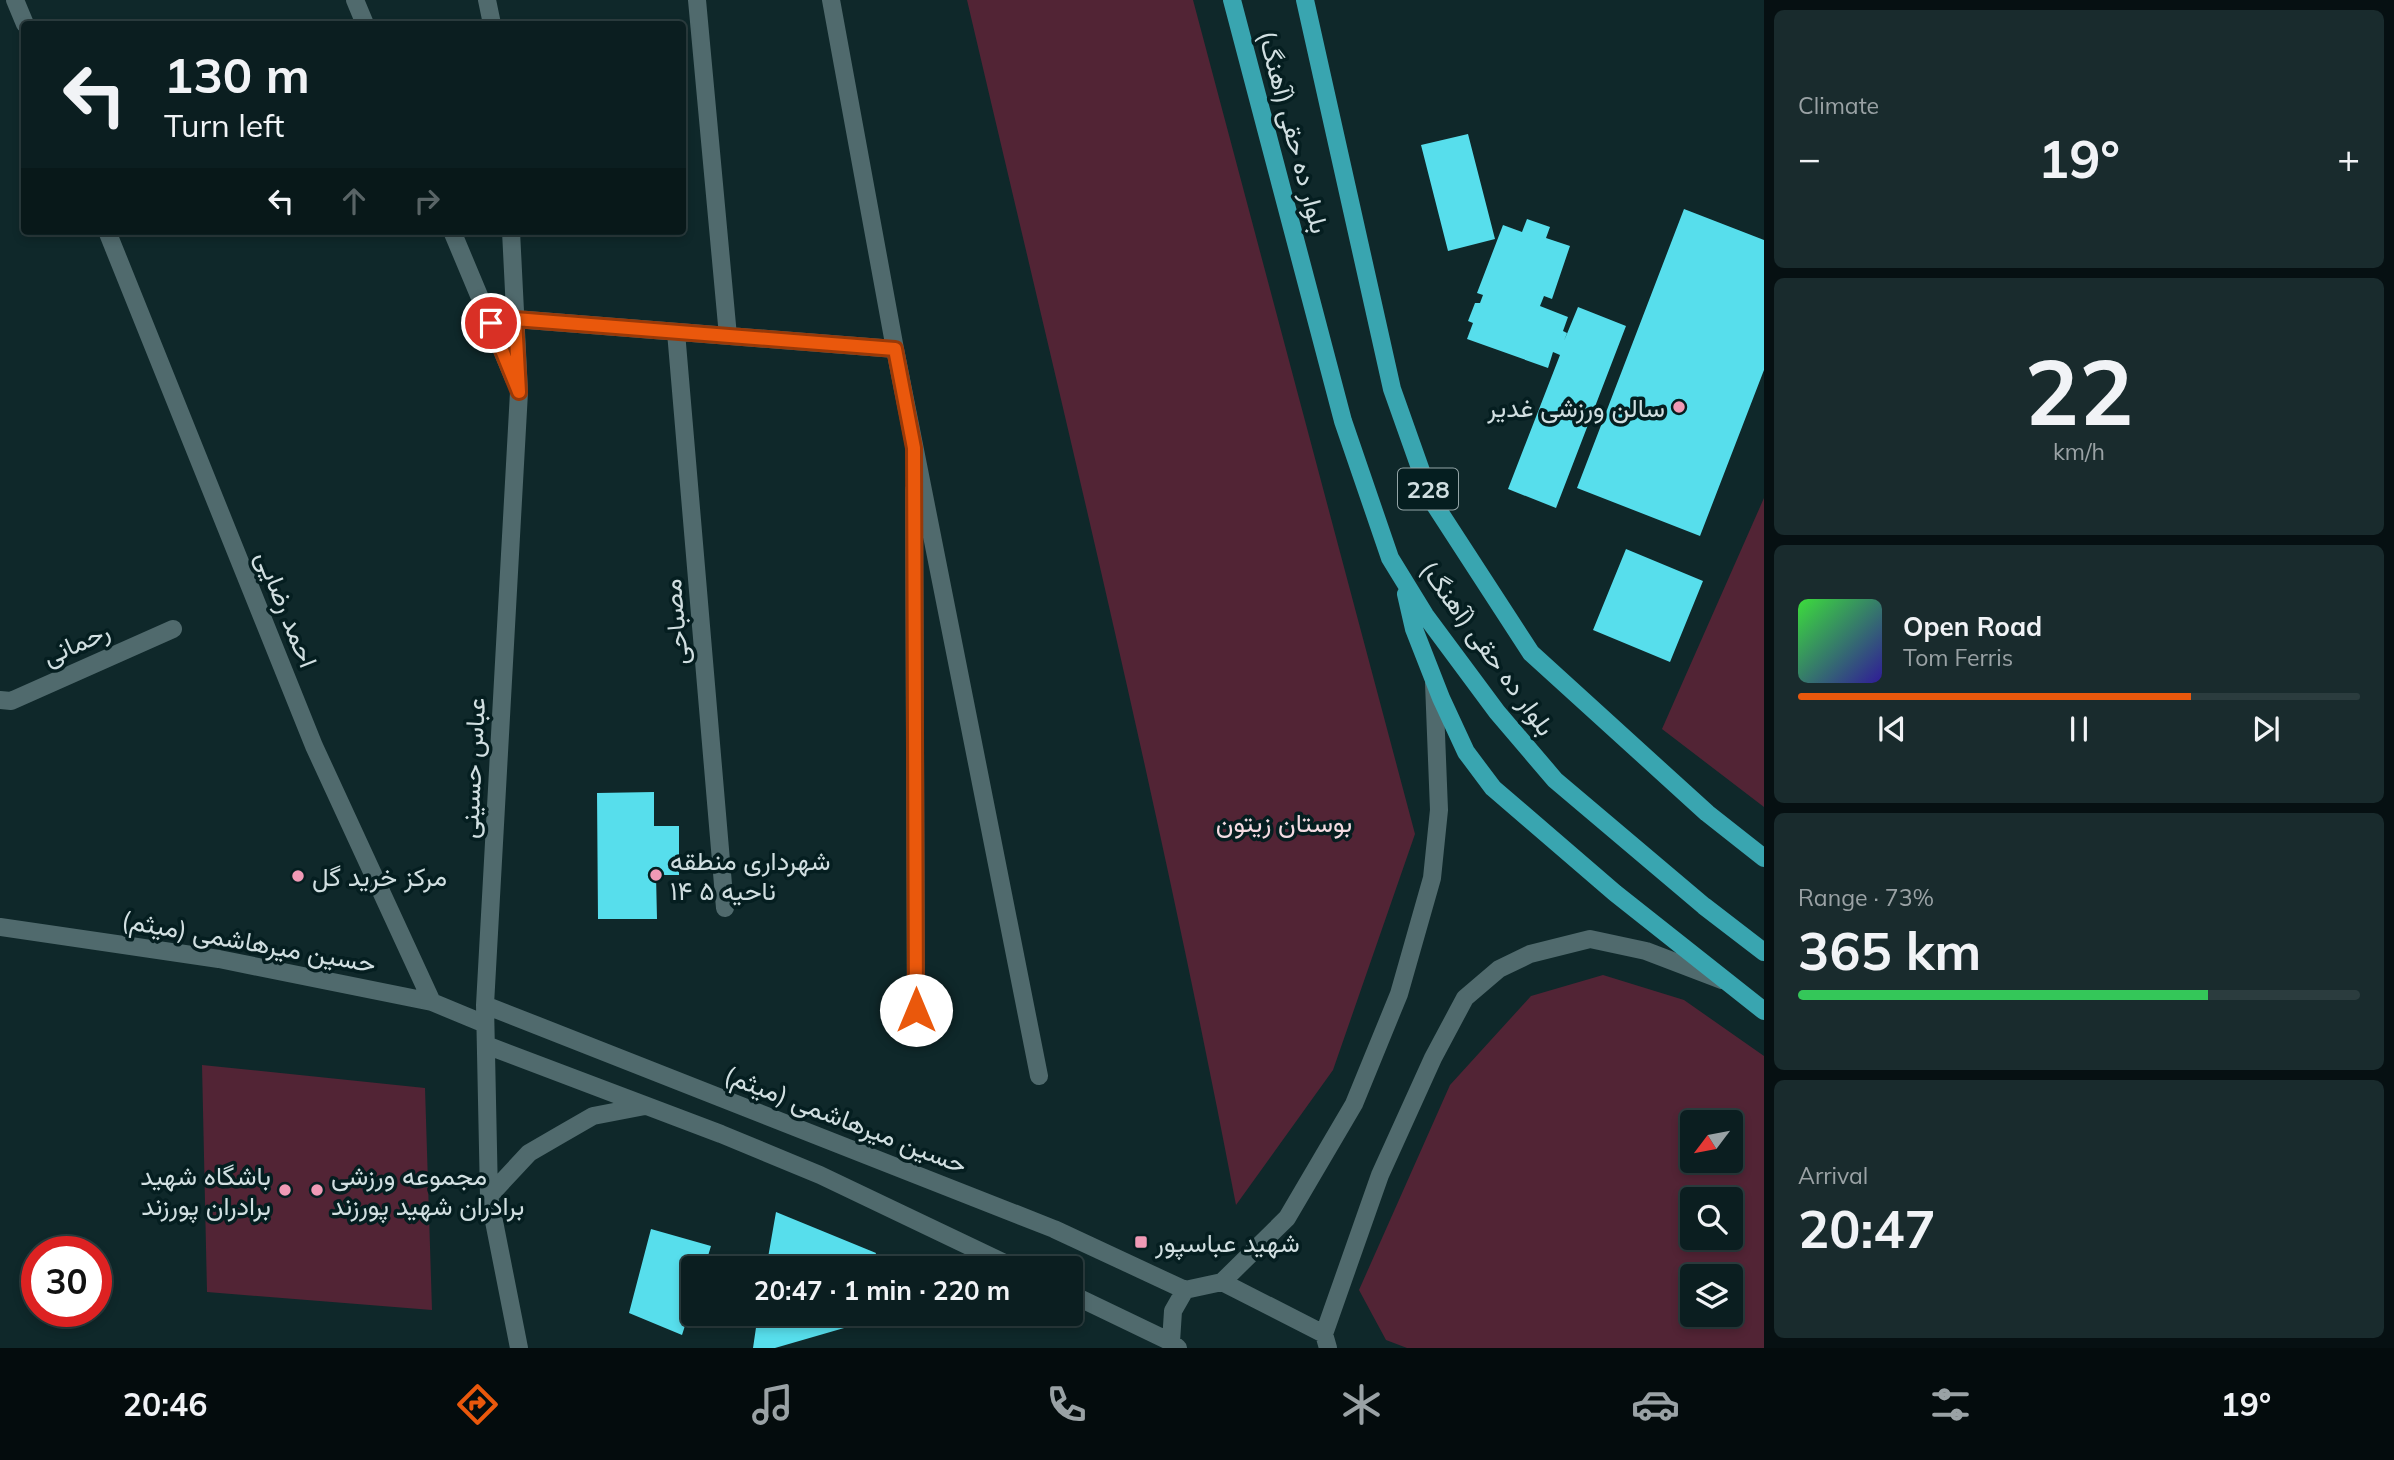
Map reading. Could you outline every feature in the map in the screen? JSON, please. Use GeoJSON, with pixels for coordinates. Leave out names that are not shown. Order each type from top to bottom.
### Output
{"type":"FeatureCollection","features":[{"type":"Feature","properties":{"kind":"main road","name":"بلوار ده حقی (آهنگ)"},"geometry":{"type":"LineString","coordinates":[[1232,0],[1343,421],[1390,558],[1425,615],[1497,712],[1555,780],[1764,952]]}},
{"type":"Feature","properties":{"kind":"main road","name":"بلوار ده حقی (آهنگ)"},"geometry":{"type":"LineString","coordinates":[[1305,0],[1392,389],[1431,499],[1531,653],[1707,813],[1764,858]]}},
{"type":"Feature","properties":{"kind":"main road"},"geometry":{"type":"LineString","coordinates":[[1401,577],[1415,629],[1434,679],[1466,752],[1493,788],[1615,892],[1764,1011]]}},
{"type":"Feature","properties":{"kind":"street"},"geometry":{"type":"LineString","coordinates":[[15,0],[24,21]]}},
{"type":"Feature","properties":{"kind":"street"},"geometry":{"type":"LineString","coordinates":[[355,0],[364,21]]}},
{"type":"Feature","properties":{"kind":"street"},"geometry":{"type":"LineString","coordinates":[[487,0],[491,21]]}},
{"type":"Feature","properties":{"kind":"street"},"geometry":{"type":"LineString","coordinates":[[696,0],[729,336]]}},
{"type":"Feature","properties":{"kind":"street"},"geometry":{"type":"LineString","coordinates":[[831,0],[914,448],[1039,1076]]}},
{"type":"Feature","properties":{"kind":"street","name":"احمد رضایی"},"geometry":{"type":"LineString","coordinates":[[109,235],[314,746],[432,1002]]}},
{"type":"Feature","properties":{"kind":"street"},"geometry":{"type":"LineString","coordinates":[[454,235],[519,392]]}},
{"type":"Feature","properties":{"kind":"street","name":"عباس حسینی"},"geometry":{"type":"LineString","coordinates":[[511,235],[519,392],[485,1024],[489,1196],[519,1348]]}},
{"type":"Feature","properties":{"kind":"street"},"geometry":{"type":"LineString","coordinates":[[515,319],[895,349]]}},
{"type":"Feature","properties":{"kind":"street","name":"مصباحی"},"geometry":{"type":"LineString","coordinates":[[676,332],[725,908]]}},
{"type":"Feature","properties":{"kind":"street"},"geometry":{"type":"LineString","coordinates":[[914,448],[916,1010]]}},
{"type":"Feature","properties":{"kind":"street","name":"رحمانی"},"geometry":{"type":"LineString","coordinates":[[0,700],[11,701],[173,629]]}},
{"type":"Feature","properties":{"kind":"street"},"geometry":{"type":"LineString","coordinates":[[1083,1300],[1175,1345],[1173,1311],[1185,1290],[1223,1282],[1287,1218],[1354,1104],[1399,994],[1432,878],[1439,810],[1434,679]]}},
{"type":"Feature","properties":{"kind":"street","name":"حسین میرهاشمی (میثم)"},"geometry":{"type":"LineString","coordinates":[[0,927],[219,959],[432,1002],[485,1024]]}},
{"type":"Feature","properties":{"kind":"street"},"geometry":{"type":"LineString","coordinates":[[1223,1282],[1328,1344],[1380,1175],[1433,1058],[1465,998],[1499,969],[1530,954],[1590,939],[1646,951],[1729,983]]}},
{"type":"Feature","properties":{"kind":"street","name":"حسین میرهاشمی (میثم)"},"geometry":{"type":"LineString","coordinates":[[485,1005],[1054,1229],[1185,1290]]}},
{"type":"Feature","properties":{"kind":"street"},"geometry":{"type":"LineString","coordinates":[[486,1045],[820,1175],[990,1256]]}},
{"type":"Feature","properties":{"kind":"street"},"geometry":{"type":"LineString","coordinates":[[489,1196],[528,1153],[593,1116],[647,1106]]}},
{"type":"Feature","properties":{"kind":"green space","name":"بوستان زیتون"},"geometry":{"type":"Polygon","coordinates":[[[967,0],[1193,0],[1415,834],[1333,1070],[1236,1205],[1142,752],[967,0]]]}},
{"type":"Feature","properties":{"kind":"green space"},"geometry":{"type":"Polygon","coordinates":[[[1764,498],[1764,807],[1662,729],[1764,498]]]}},
{"type":"Feature","properties":{"kind":"green space"},"geometry":{"type":"Polygon","coordinates":[[[1603,975],[1684,1000],[1764,1056],[1764,1348],[1407,1348],[1386,1340],[1359,1290],[1450,1085],[1531,996],[1603,975]]]}},
{"type":"Feature","properties":{"kind":"green space","name":"مجموعه ورزشی برادران شهید پورزند"},"geometry":{"type":"Polygon","coordinates":[[[202,1065],[425,1088],[432,1310],[207,1292],[202,1065]]]}},
{"type":"Feature","properties":{"kind":"building"},"geometry":{"type":"Polygon","coordinates":[[[1468,134],[1495,239],[1448,251],[1421,145],[1468,134]]]}},
{"type":"Feature","properties":{"kind":"building","name":"سالن ورزشی غدیر"},"geometry":{"type":"Polygon","coordinates":[[[1684,209],[1764,240],[1764,370],[1700,536],[1577,488],[1684,209]]]}},
{"type":"Feature","properties":{"kind":"building"},"geometry":{"type":"Polygon","coordinates":[[[1527,219],[1550,227],[1546,238],[1570,246],[1552,299],[1544,296],[1540,306],[1568,317],[1563,331],[1567,333],[1564,341],[1578,307],[1626,326],[1556,508],[1508,489],[1560,355],[1553,352],[1548,368],[1467,339],[1473,323],[1468,321],[1475,303],[1480,303],[1483,295],[1477,293],[1503,225],[1522,232],[1527,219]]]}},
{"type":"Feature","properties":{"kind":"building"},"geometry":{"type":"Polygon","coordinates":[[[1626,549],[1703,581],[1670,662],[1593,630],[1626,549]]]}},
{"type":"Feature","properties":{"kind":"building"},"geometry":{"type":"Polygon","coordinates":[[[654,792],[654,826],[679,826],[679,875],[656,875],[657,919],[598,919],[597,793],[654,792]]]}},
{"type":"Feature","properties":{"kind":"building"},"geometry":{"type":"Polygon","coordinates":[[[776,1212],[876,1253],[875,1256],[768,1256],[776,1212]]]}},
{"type":"Feature","properties":{"kind":"building"},"geometry":{"type":"Polygon","coordinates":[[[651,1229],[711,1246],[708,1256],[681,1256],[681,1326],[685,1326],[682,1335],[629,1313],[651,1229]]]}},
{"type":"Feature","properties":{"kind":"building"},"geometry":{"type":"Polygon","coordinates":[[[756,1326],[851,1326],[775,1348],[753,1348],[756,1326]]]}},
{"type":"Feature","properties":{"kind":"place","name":"سالن ورزشی غدیر"},"geometry":{"type":"Point","coordinates":[1679,407]}},
{"type":"Feature","properties":{"kind":"place","name":"شهرداری منطقه ۱۴ ناحیه ۵"},"geometry":{"type":"Point","coordinates":[656,875]}},
{"type":"Feature","properties":{"kind":"place","name":"مرکز خرید گل"},"geometry":{"type":"Point","coordinates":[298,876]}},
{"type":"Feature","properties":{"kind":"place","name":"باشگاه شهید برادران پورزند"},"geometry":{"type":"Point","coordinates":[285,1190]}},
{"type":"Feature","properties":{"kind":"place","name":"مجموعه ورزشی برادران شهید پورزند"},"geometry":{"type":"Point","coordinates":[317,1190]}},
{"type":"Feature","properties":{"kind":"place","name":"شهید عباسپور"},"geometry":{"type":"Point","coordinates":[1141,1242]}},
{"type":"Feature","properties":{"kind":"route"},"geometry":{"type":"LineString","coordinates":[[491,323],[519,392],[515,319],[895,349],[914,448],[916,1010]]}}]}
